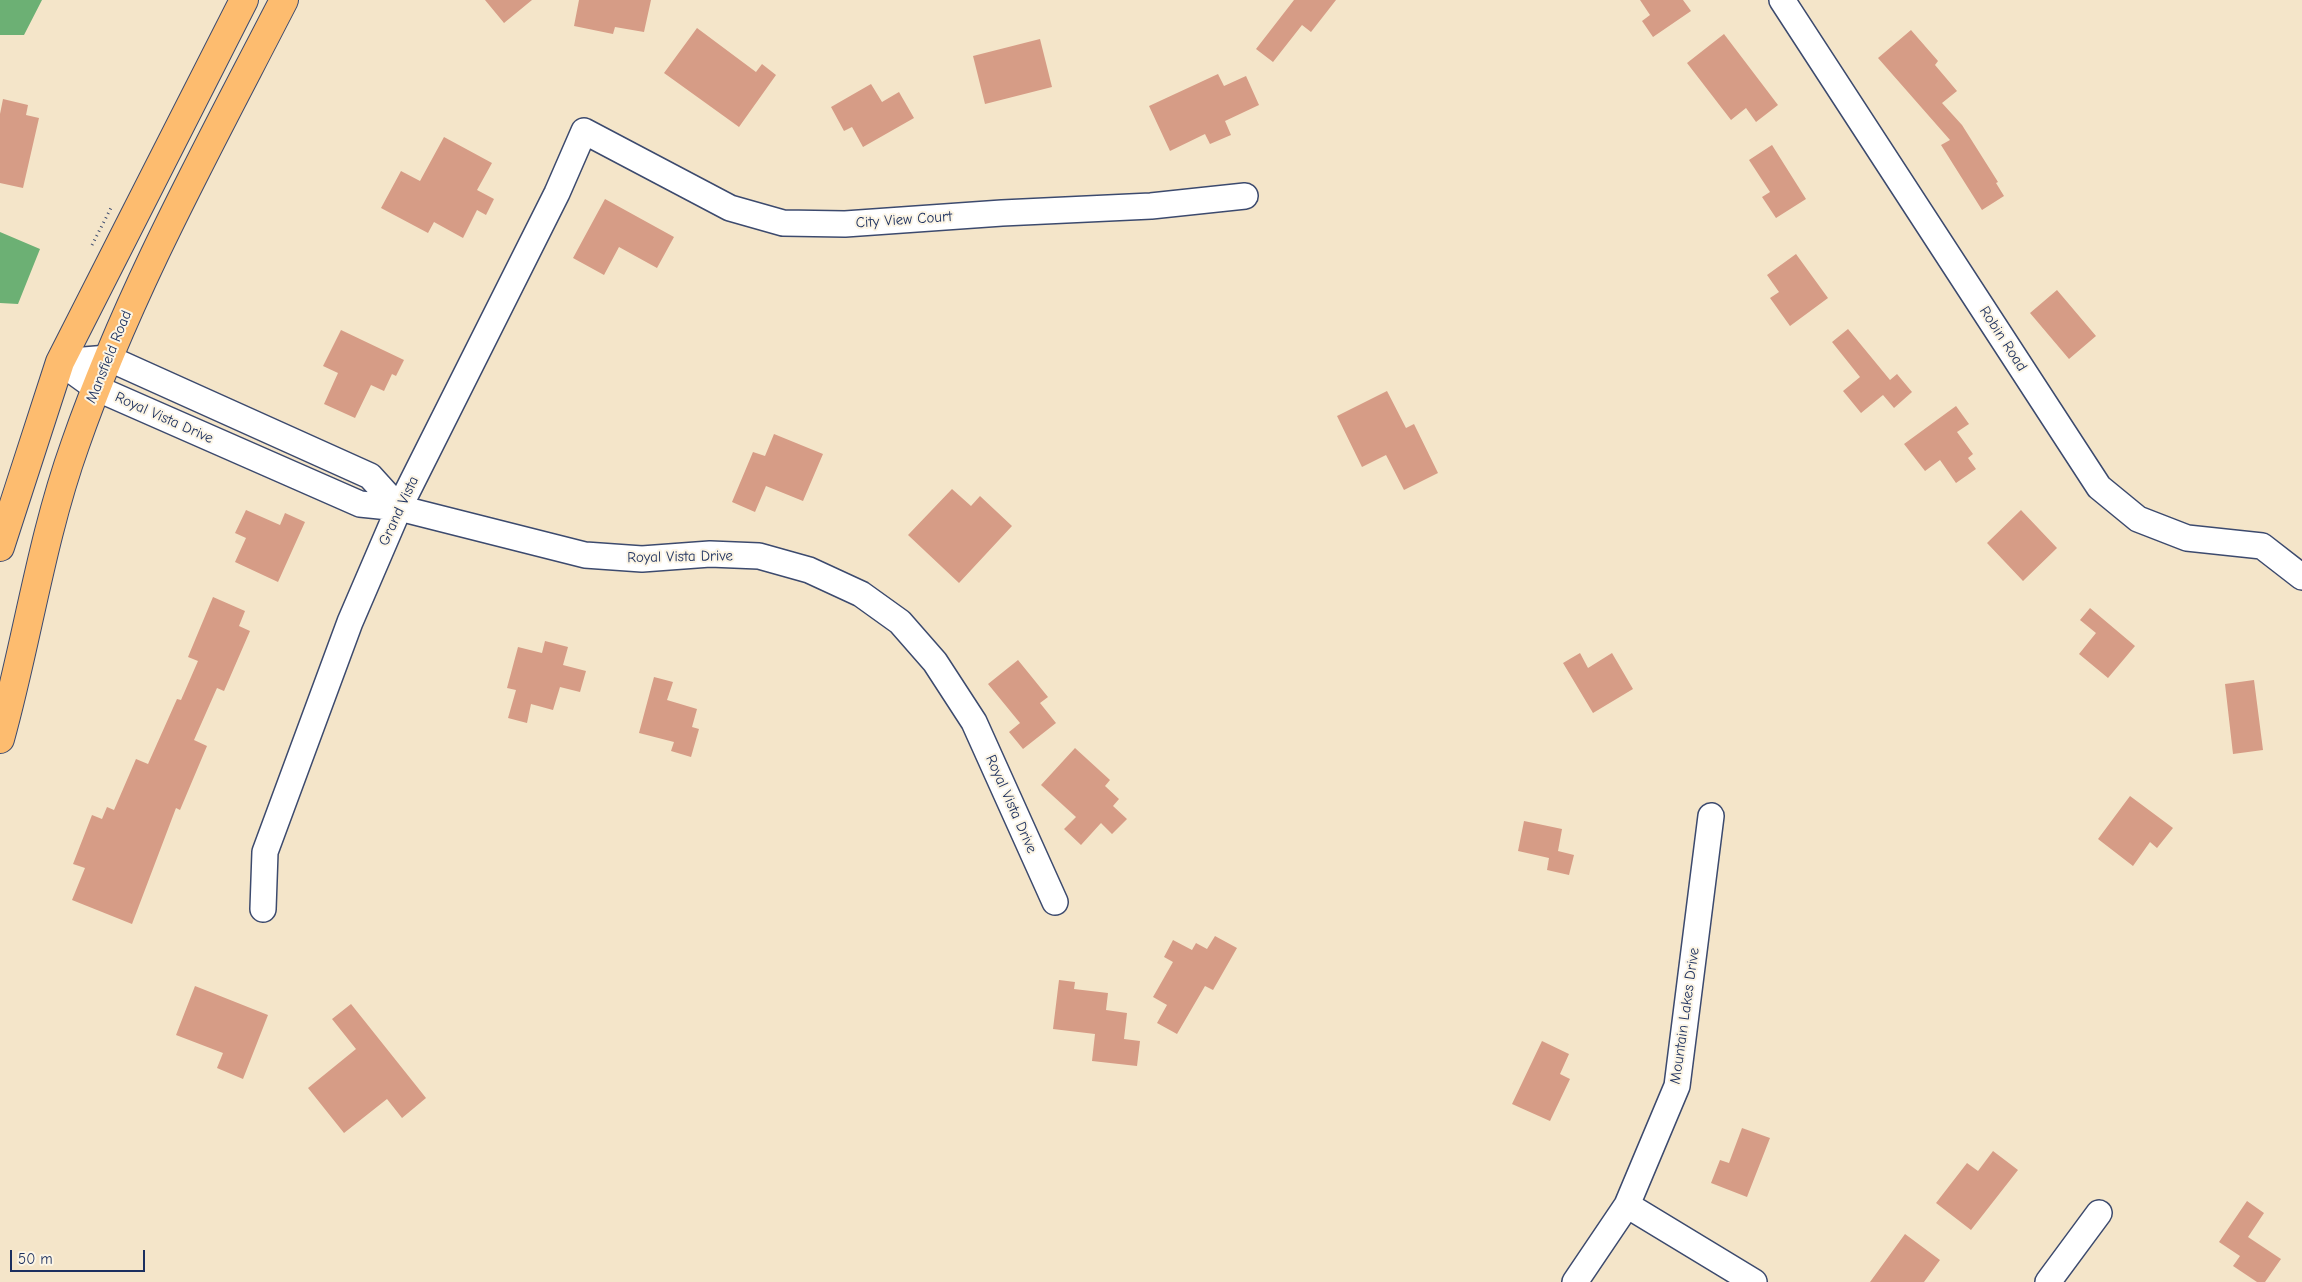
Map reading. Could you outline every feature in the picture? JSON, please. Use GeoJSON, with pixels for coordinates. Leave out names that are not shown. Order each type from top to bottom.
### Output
{"type":"FeatureCollection","features":[{"type":"Feature","properties":{"kind":"main road"},"geometry":{"type":"LineString","coordinates":[[0,547],[60,362],[244,0]]}},
{"type":"Feature","properties":{"kind":"main road","name":"Mansfield Road"},"geometry":{"type":"LineString","coordinates":[[0,739],[48,539],[74,446],[96,388],[152,257],[284,0]]}},
{"type":"Feature","properties":{"kind":"street","name":"Robin Road"},"geometry":{"type":"LineString","coordinates":[[1782,0],[2099,487],[2138,519],[2187,538],[2262,546],[2302,577]]}},
{"type":"Feature","properties":{"kind":"street","name":"City View Court"},"geometry":{"type":"LineString","coordinates":[[584,131],[730,208],[783,223],[845,224],[1002,213],[1151,206],[1245,196]]}},
{"type":"Feature","properties":{"kind":"street","name":"Grand Vista"},"geometry":{"type":"LineString","coordinates":[[263,909],[265,852],[350,622],[399,508],[557,193],[584,131]]}},
{"type":"Feature","properties":{"kind":"street","name":"Royal Vista Drive"},"geometry":{"type":"LineString","coordinates":[[60,362],[108,358],[370,476],[399,508]]}},
{"type":"Feature","properties":{"kind":"street","name":"Royal Vista Drive"},"geometry":{"type":"LineString","coordinates":[[60,362],[96,388],[360,504],[399,508],[585,555],[642,559],[710,554],[759,556],[809,570],[861,594],[900,622],[935,662],[974,722],[1055,902]]}},
{"type":"Feature","properties":{"kind":"street"},"geometry":{"type":"LineString","coordinates":[[267,463],[279,435]]}},
{"type":"Feature","properties":{"kind":"street","name":"Mountain Lakes Drive"},"geometry":{"type":"LineString","coordinates":[[1575,1282],[1627,1205],[1677,1086],[1711,816]]}},
{"type":"Feature","properties":{"kind":"street"},"geometry":{"type":"LineString","coordinates":[[1627,1205],[1754,1282]]}},
{"type":"Feature","properties":{"kind":"street"},"geometry":{"type":"LineString","coordinates":[[2048,1282],[2099,1213]]}},
{"type":"Feature","properties":{"kind":"green space"},"geometry":{"type":"Polygon","coordinates":[[[0,0],[42,0],[24,35],[0,35],[0,0]]]}},
{"type":"Feature","properties":{"kind":"green space"},"geometry":{"type":"Polygon","coordinates":[[[0,232],[40,249],[18,304],[0,303],[0,232]]]}},
{"type":"Feature","properties":{"kind":"building"},"geometry":{"type":"Polygon","coordinates":[[[485,0],[532,0],[504,23],[485,0]]]}},
{"type":"Feature","properties":{"kind":"building"},"geometry":{"type":"Polygon","coordinates":[[[579,0],[651,0],[644,32],[615,27],[613,34],[574,26],[579,0]]]}},
{"type":"Feature","properties":{"kind":"building"},"geometry":{"type":"Polygon","coordinates":[[[1294,0],[1336,0],[1311,32],[1302,25],[1273,62],[1256,49],[1294,0]]]}},
{"type":"Feature","properties":{"kind":"building"},"geometry":{"type":"Polygon","coordinates":[[[1640,0],[1683,0],[1691,11],[1653,37],[1642,21],[1650,15],[1640,0]]]}},
{"type":"Feature","properties":{"kind":"building"},"geometry":{"type":"Polygon","coordinates":[[[697,28],[756,72],[762,64],[776,75],[739,127],[664,73],[697,28]]]}},
{"type":"Feature","properties":{"kind":"building"},"geometry":{"type":"Polygon","coordinates":[[[1911,30],[1938,61],[1935,65],[1957,91],[1942,103],[1962,125],[1998,182],[1996,183],[2004,196],[1982,210],[1941,145],[1950,140],[1878,58],[1911,30]]]}},
{"type":"Feature","properties":{"kind":"building"},"geometry":{"type":"Polygon","coordinates":[[[1724,34],[1778,105],[1756,122],[1746,108],[1731,120],[1687,63],[1724,34]]]}},
{"type":"Feature","properties":{"kind":"building"},"geometry":{"type":"Polygon","coordinates":[[[1040,39],[1052,87],[985,104],[973,56],[1040,39]]]}},
{"type":"Feature","properties":{"kind":"building"},"geometry":{"type":"Polygon","coordinates":[[[1218,74],[1224,86],[1246,76],[1259,105],[1225,121],[1231,135],[1210,144],[1205,134],[1170,151],[1149,106],[1218,74]]]}},
{"type":"Feature","properties":{"kind":"building"},"geometry":{"type":"Polygon","coordinates":[[[871,84],[882,102],[899,92],[914,118],[863,147],[852,127],[844,131],[831,107],[871,84]]]}},
{"type":"Feature","properties":{"kind":"building"},"geometry":{"type":"Polygon","coordinates":[[[3,99],[28,105],[26,115],[39,118],[23,188],[0,183],[0,114],[3,99]]]}},
{"type":"Feature","properties":{"kind":"building"},"geometry":{"type":"Polygon","coordinates":[[[444,137],[492,163],[477,190],[494,199],[486,215],[477,210],[463,238],[434,222],[428,233],[381,208],[401,171],[420,181],[444,137]]]}},
{"type":"Feature","properties":{"kind":"building"},"geometry":{"type":"Polygon","coordinates":[[[1772,145],[1806,199],[1776,218],[1762,197],[1770,192],[1749,160],[1772,145]]]}},
{"type":"Feature","properties":{"kind":"building"},"geometry":{"type":"Polygon","coordinates":[[[605,199],[674,237],[657,268],[619,247],[604,275],[573,258],[605,199]]]}},
{"type":"Feature","properties":{"kind":"building"},"geometry":{"type":"Polygon","coordinates":[[[1796,254],[1828,298],[1790,326],[1770,298],[1779,292],[1767,275],[1796,254]]]}},
{"type":"Feature","properties":{"kind":"building"},"geometry":{"type":"Polygon","coordinates":[[[2057,290],[2096,336],[2069,359],[2030,313],[2057,290]]]}},
{"type":"Feature","properties":{"kind":"building"},"geometry":{"type":"Polygon","coordinates":[[[1848,329],[1890,380],[1897,374],[1912,392],[1894,408],[1883,395],[1861,413],[1843,391],[1860,377],[1832,342],[1848,329]]]}},
{"type":"Feature","properties":{"kind":"building"},"geometry":{"type":"Polygon","coordinates":[[[341,330],[404,360],[396,376],[392,374],[384,391],[371,385],[355,418],[324,404],[338,373],[323,366],[341,330]]]}},
{"type":"Feature","properties":{"kind":"building"},"geometry":{"type":"Polygon","coordinates":[[[1387,391],[1406,428],[1414,424],[1438,473],[1404,490],[1386,455],[1362,467],[1337,416],[1387,391]]]}},
{"type":"Feature","properties":{"kind":"building"},"geometry":{"type":"Polygon","coordinates":[[[1956,406],[1969,424],[1957,432],[1973,454],[1968,458],[1976,469],[1956,483],[1940,460],[1925,471],[1904,444],[1956,406]]]}},
{"type":"Feature","properties":{"kind":"building"},"geometry":{"type":"Polygon","coordinates":[[[774,434],[823,454],[803,501],[766,486],[755,512],[732,502],[753,452],[765,456],[774,434]]]}},
{"type":"Feature","properties":{"kind":"building"},"geometry":{"type":"Polygon","coordinates":[[[952,489],[971,506],[980,496],[1012,526],[959,583],[908,535],[952,489]]]}},
{"type":"Feature","properties":{"kind":"building"},"geometry":{"type":"Polygon","coordinates":[[[246,510],[280,525],[285,513],[305,522],[278,582],[235,562],[246,538],[235,533],[246,510]]]}},
{"type":"Feature","properties":{"kind":"building"},"geometry":{"type":"Polygon","coordinates":[[[2021,510],[2057,548],[2023,581],[1987,543],[2021,510]]]}},
{"type":"Feature","properties":{"kind":"building"},"geometry":{"type":"Polygon","coordinates":[[[213,597],[245,611],[239,626],[250,631],[224,691],[217,688],[194,740],[207,746],[180,810],[176,808],[132,924],[72,900],[85,868],[73,864],[92,815],[102,819],[107,807],[114,810],[136,759],[148,764],[177,699],[181,700],[198,661],[188,657],[213,597]]]}},
{"type":"Feature","properties":{"kind":"building"},"geometry":{"type":"Polygon","coordinates":[[[2090,608],[2135,646],[2108,678],[2079,654],[2096,633],[2080,620],[2090,608]]]}},
{"type":"Feature","properties":{"kind":"building"},"geometry":{"type":"Polygon","coordinates":[[[545,641],[568,647],[563,665],[586,671],[580,692],[560,687],[553,710],[531,704],[527,723],[508,718],[516,690],[507,688],[518,647],[542,653],[545,641]]]}},
{"type":"Feature","properties":{"kind":"building"},"geometry":{"type":"Polygon","coordinates":[[[1580,653],[1588,668],[1612,653],[1633,689],[1593,713],[1563,663],[1580,653]]]}},
{"type":"Feature","properties":{"kind":"building"},"geometry":{"type":"Polygon","coordinates":[[[1018,660],[1048,697],[1040,703],[1056,723],[1023,749],[1009,732],[1020,723],[988,684],[1018,660]]]}},
{"type":"Feature","properties":{"kind":"building"},"geometry":{"type":"Polygon","coordinates":[[[654,677],[673,682],[667,700],[697,709],[692,727],[699,729],[691,757],[671,751],[674,742],[639,733],[654,677]]]}},
{"type":"Feature","properties":{"kind":"building"},"geometry":{"type":"Polygon","coordinates":[[[2254,680],[2263,750],[2233,754],[2225,684],[2254,680]]]}},
{"type":"Feature","properties":{"kind":"building"},"geometry":{"type":"Polygon","coordinates":[[[1075,748],[1110,780],[1105,786],[1119,799],[1113,806],[1127,819],[1112,834],[1101,823],[1081,845],[1064,829],[1076,817],[1041,785],[1075,748]]]}},
{"type":"Feature","properties":{"kind":"building"},"geometry":{"type":"Polygon","coordinates":[[[2130,796],[2173,828],[2157,848],[2150,842],[2133,866],[2098,839],[2130,796]]]}},
{"type":"Feature","properties":{"kind":"building"},"geometry":{"type":"Polygon","coordinates":[[[1524,821],[1562,829],[1558,851],[1574,855],[1569,875],[1547,870],[1549,858],[1518,851],[1524,821]]]}},
{"type":"Feature","properties":{"kind":"building"},"geometry":{"type":"Polygon","coordinates":[[[1215,936],[1237,948],[1213,990],[1205,986],[1177,1034],[1157,1023],[1167,1005],[1153,997],[1173,962],[1164,957],[1173,940],[1192,950],[1196,943],[1207,949],[1215,936]]]}},
{"type":"Feature","properties":{"kind":"building"},"geometry":{"type":"Polygon","coordinates":[[[1059,980],[1075,982],[1074,989],[1108,993],[1106,1010],[1127,1013],[1124,1039],[1140,1041],[1137,1066],[1092,1061],[1095,1034],[1053,1029],[1059,980]]]}},
{"type":"Feature","properties":{"kind":"building"},"geometry":{"type":"Polygon","coordinates":[[[195,986],[268,1015],[243,1079],[217,1068],[223,1053],[176,1035],[195,986]]]}},
{"type":"Feature","properties":{"kind":"building"},"geometry":{"type":"Polygon","coordinates":[[[351,1004],[426,1098],[402,1118],[387,1099],[344,1133],[308,1088],[356,1049],[332,1019],[351,1004]]]}},
{"type":"Feature","properties":{"kind":"building"},"geometry":{"type":"Polygon","coordinates":[[[1542,1041],[1569,1054],[1560,1074],[1570,1079],[1550,1121],[1512,1104],[1542,1041]]]}},
{"type":"Feature","properties":{"kind":"building"},"geometry":{"type":"Polygon","coordinates":[[[1742,1128],[1770,1138],[1747,1197],[1711,1183],[1720,1160],[1729,1163],[1742,1128]]]}},
{"type":"Feature","properties":{"kind":"building"},"geometry":{"type":"Polygon","coordinates":[[[1993,1151],[2018,1170],[1971,1230],[1936,1203],[1967,1163],[1978,1171],[1993,1151]]]}},
{"type":"Feature","properties":{"kind":"building"},"geometry":{"type":"Polygon","coordinates":[[[2247,1201],[2264,1213],[2248,1237],[2281,1259],[2265,1282],[2257,1282],[2233,1266],[2240,1256],[2219,1242],[2247,1201]]]}},
{"type":"Feature","properties":{"kind":"building"},"geometry":{"type":"Polygon","coordinates":[[[1905,1234],[1940,1260],[1924,1282],[1870,1282],[1905,1234]]]}}]}
